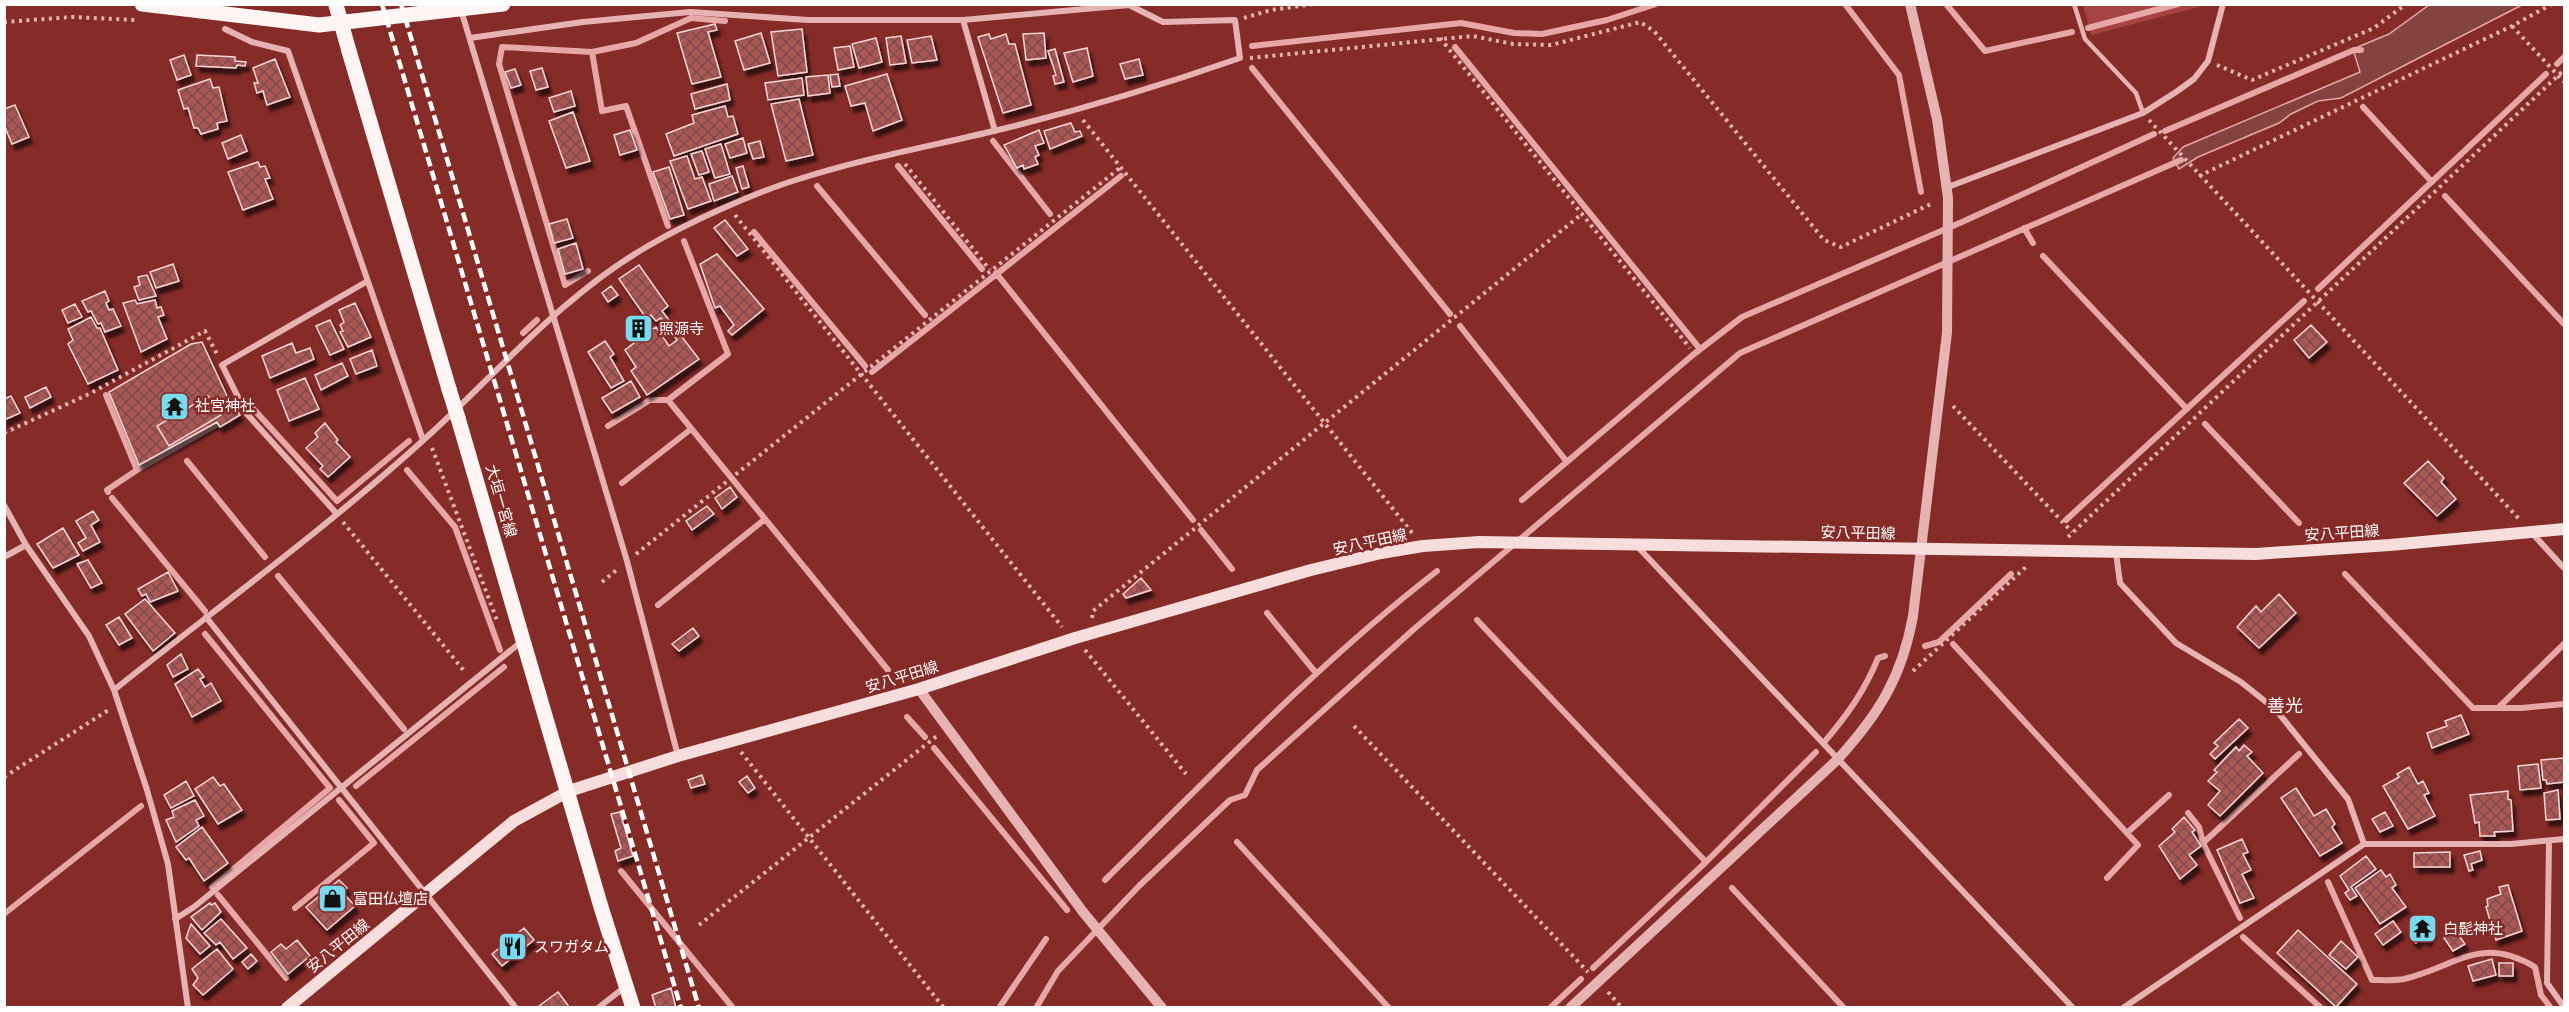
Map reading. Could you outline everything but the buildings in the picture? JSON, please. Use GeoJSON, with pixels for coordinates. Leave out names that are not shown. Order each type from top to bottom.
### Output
{"type":"FeatureCollection","features":[{"type":"Feature","properties":{"kind":"main road"},"geometry":{"type":"LineString","coordinates":[[142,4],[319,25],[503,4]]}},
{"type":"Feature","properties":{"kind":"main road","name":"大垣一宮線"},"geometry":{"type":"LineString","coordinates":[[335,5],[633,1008]]}},
{"type":"Feature","properties":{"kind":"main road","name":"安八平田線"},"geometry":{"type":"LineString","coordinates":[[287,1008],[514,821],[569,791],[678,756],[919,689],[1070,634],[1090,634],[1311,570],[1423,546],[1479,542],[2256,554],[2565,529]]}},
{"type":"Feature","properties":{"kind":"street"},"geometry":{"type":"LineString","coordinates":[[1570,1008],[1838,760],[1859,736],[1889,694],[1906,651],[1947,333],[1948,285],[1948,187],[1937,119],[1910,4]]}},
{"type":"Feature","properties":{"kind":"street"},"geometry":{"type":"LineString","coordinates":[[1948,187],[2143,113],[2194,79],[2208,61],[2223,4]]}},
{"type":"Feature","properties":{"kind":"street"},"geometry":{"type":"LineString","coordinates":[[114,690],[337,514],[425,438],[552,316],[604,275],[649,245],[729,207],[799,179],[995,131],[1148,90],[1240,58],[1235,20],[1163,22],[1129,5],[963,20],[808,20],[690,12],[583,22],[470,38]]}},
{"type":"Feature","properties":{"kind":"street"},"geometry":{"type":"LineString","coordinates":[[461,10],[627,561],[678,756]]}},
{"type":"Feature","properties":{"kind":"street"},"geometry":{"type":"LineString","coordinates":[[963,20],[995,131]]}},
{"type":"Feature","properties":{"kind":"street"},"geometry":{"type":"LineString","coordinates":[[225,29],[252,42],[288,51],[366,282],[425,438]]}},
{"type":"Feature","properties":{"kind":"street"},"geometry":{"type":"LineString","coordinates":[[337,514],[246,413],[222,365],[366,282]]}},
{"type":"Feature","properties":{"kind":"street"},"geometry":{"type":"LineString","coordinates":[[4,505],[26,545],[89,636],[114,690],[147,790],[168,864],[188,1008]]}},
{"type":"Feature","properties":{"kind":"street"},"geometry":{"type":"LineString","coordinates":[[2532,533],[2565,568]]}},
{"type":"Feature","properties":{"kind":"street"},"geometry":{"type":"LineString","coordinates":[[1635,544],[2073,1008]]}},
{"type":"Feature","properties":{"kind":"street"},"geometry":{"type":"LineString","coordinates":[[4,557],[26,545]]}},
{"type":"Feature","properties":{"kind":"street"},"geometry":{"type":"LineString","coordinates":[[2116,553],[2120,583],[2176,643],[2241,682],[2276,710],[2348,799],[2364,844]]}},
{"type":"Feature","properties":{"kind":"street"},"geometry":{"type":"LineString","coordinates":[[206,617],[516,1008]]}},
{"type":"Feature","properties":{"kind":"street"},"geometry":{"type":"LineString","coordinates":[[175,919],[194,907],[524,640]]}},
{"type":"Feature","properties":{"kind":"street"},"geometry":{"type":"LineString","coordinates":[[919,689],[1083,912],[1162,1008]]}},
{"type":"Feature","properties":{"kind":"street"},"geometry":{"type":"LineString","coordinates":[[2123,1008],[2364,844],[2565,839]]}},
{"type":"Feature","properties":{"kind":"street"},"geometry":{"type":"LineString","coordinates":[[2549,841],[2547,983],[2565,1007]]}},
{"type":"Feature","properties":{"kind":"street"},"geometry":{"type":"LineString","coordinates":[[598,1008],[626,986]]}},
{"type":"Feature","properties":{"kind":"lane"},"geometry":{"type":"LineString","coordinates":[[2074,4],[2085,39],[2136,93],[2143,113]]}},
{"type":"Feature","properties":{"kind":"path"},"geometry":{"type":"LineString","coordinates":[[1235,20],[1271,9],[1314,4]]}},
{"type":"Feature","properties":{"kind":"path"},"geometry":{"type":"LineString","coordinates":[[2208,61],[2252,80],[2374,28],[2406,4]]}},
{"type":"Feature","properties":{"kind":"path"},"geometry":{"type":"LineString","coordinates":[[2199,177],[2512,26],[2552,4]]}},
{"type":"Feature","properties":{"kind":"path"},"geometry":{"type":"LineString","coordinates":[[1240,58],[1295,55],[1473,36],[1513,44],[1551,45],[1640,22],[1654,31],[1824,240],[1841,247],[1932,203],[1948,198]]}},
{"type":"Feature","properties":{"kind":"path"},"geometry":{"type":"LineString","coordinates":[[2512,26],[2565,82]]}},
{"type":"Feature","properties":{"kind":"path"},"geometry":{"type":"LineString","coordinates":[[1439,38],[1690,348]]}},
{"type":"Feature","properties":{"kind":"path"},"geometry":{"type":"LineString","coordinates":[[1889,694],[2072,532],[2565,70]]}},
{"type":"Feature","properties":{"kind":"path"},"geometry":{"type":"LineString","coordinates":[[1075,110],[1324,425],[1423,546]]}},
{"type":"Feature","properties":{"kind":"path"},"geometry":{"type":"LineString","coordinates":[[2143,113],[2199,177],[2318,300],[2532,533]]}},
{"type":"Feature","properties":{"kind":"path"},"geometry":{"type":"LineString","coordinates":[[897,154],[990,270]]}},
{"type":"Feature","properties":{"kind":"path"},"geometry":{"type":"LineString","coordinates":[[602,582],[1121,167]]}},
{"type":"Feature","properties":{"kind":"path"},"geometry":{"type":"LineString","coordinates":[[729,207],[1070,634],[1186,774]]}},
{"type":"Feature","properties":{"kind":"path"},"geometry":{"type":"LineString","coordinates":[[1090,634],[1092,611],[1583,213]]}},
{"type":"Feature","properties":{"kind":"path"},"geometry":{"type":"LineString","coordinates":[[4,433],[89,394],[206,331],[222,365]]}},
{"type":"Feature","properties":{"kind":"path"},"geometry":{"type":"LineString","coordinates":[[1940,392],[2072,532]]}},
{"type":"Feature","properties":{"kind":"path"},"geometry":{"type":"LineString","coordinates":[[425,438],[509,652]]}},
{"type":"Feature","properties":{"kind":"path"},"geometry":{"type":"LineString","coordinates":[[337,514],[473,682]]}},
{"type":"Feature","properties":{"kind":"path"},"geometry":{"type":"LineString","coordinates":[[4,777],[118,704]]}},
{"type":"Feature","properties":{"kind":"path"},"geometry":{"type":"LineString","coordinates":[[1354,726],[1622,1008]]}},
{"type":"Feature","properties":{"kind":"path"},"geometry":{"type":"LineString","coordinates":[[699,925],[946,728]]}},
{"type":"Feature","properties":{"kind":"path"},"geometry":{"type":"LineString","coordinates":[[733,742],[944,1008]]}},
{"type":"Feature","properties":{"kind":"shaded area"},"geometry":{"type":"Polygon","coordinates":[[[2083,4],[2206,5],[2091,35],[2083,4]]]}},
{"type":"Feature","properties":{"kind":"shaded area"},"geometry":{"type":"Polygon","coordinates":[[[2429,5],[2522,5],[2341,98],[2318,101],[2291,114],[2279,123],[2198,157],[2179,169],[2173,158],[2183,147],[2360,72],[2353,49],[2389,34],[2429,5]]]}},
{"type":"Feature","properties":{"kind":"waterway"},"geometry":{"type":"LineString","coordinates":[[1252,46],[1461,23],[1514,33],[1542,34],[1607,20],[1656,4]]}},
{"type":"Feature","properties":{"kind":"waterway"},"geometry":{"type":"LineString","coordinates":[[1845,4],[1899,75],[1921,192]]}},
{"type":"Feature","properties":{"kind":"waterway"},"geometry":{"type":"LineString","coordinates":[[1946,4],[1985,51],[2072,32]]}},
{"type":"Feature","properties":{"kind":"waterway"},"geometry":{"type":"LineString","coordinates":[[2088,28],[2178,4]]}},
{"type":"Feature","properties":{"kind":"waterway"},"geometry":{"type":"LineString","coordinates":[[592,52],[636,43],[691,18],[725,21]]}},
{"type":"Feature","properties":{"kind":"waterway"},"geometry":{"type":"LineString","coordinates":[[588,271],[565,285],[499,64],[502,47],[592,52],[602,111],[626,106],[668,226]]}},
{"type":"Feature","properties":{"kind":"waterway"},"geometry":{"type":"LineString","coordinates":[[1455,47],[1700,349]]}},
{"type":"Feature","properties":{"kind":"waterway"},"geometry":{"type":"LineString","coordinates":[[2165,131],[2354,50],[2361,50]]}},
{"type":"Feature","properties":{"kind":"waterway"},"geometry":{"type":"LineString","coordinates":[[2557,64],[2564,57]]}},
{"type":"Feature","properties":{"kind":"waterway"},"geometry":{"type":"LineString","coordinates":[[1252,68],[1450,314]]}},
{"type":"Feature","properties":{"kind":"waterway"},"geometry":{"type":"LineString","coordinates":[[2318,289],[2546,74]]}},
{"type":"Feature","properties":{"kind":"waterway"},"geometry":{"type":"LineString","coordinates":[[2363,107],[2432,182]]}},
{"type":"Feature","properties":{"kind":"waterway"},"geometry":{"type":"LineString","coordinates":[[1522,500],[1694,354],[1742,317],[1962,222],[2154,134]]}},
{"type":"Feature","properties":{"kind":"waterway"},"geometry":{"type":"LineString","coordinates":[[993,141],[1050,214]]}},
{"type":"Feature","properties":{"kind":"waterway"},"geometry":{"type":"LineString","coordinates":[[1036,1008],[1058,971],[1139,886],[1230,800],[1245,795],[1257,770],[1414,629],[1740,353],[2181,160]]}},
{"type":"Feature","properties":{"kind":"waterway"},"geometry":{"type":"LineString","coordinates":[[898,166],[982,269]]}},
{"type":"Feature","properties":{"kind":"waterway"},"geometry":{"type":"LineString","coordinates":[[872,372],[1121,176]]}},
{"type":"Feature","properties":{"kind":"waterway"},"geometry":{"type":"LineString","coordinates":[[817,186],[925,315]]}},
{"type":"Feature","properties":{"kind":"waterway"},"geometry":{"type":"LineString","coordinates":[[2445,196],[2564,324]]}},
{"type":"Feature","properties":{"kind":"waterway"},"geometry":{"type":"LineString","coordinates":[[2024,228],[2033,243]]}},
{"type":"Feature","properties":{"kind":"waterway"},"geometry":{"type":"LineString","coordinates":[[754,232],[865,366]]}},
{"type":"Feature","properties":{"kind":"waterway"},"geometry":{"type":"LineString","coordinates":[[684,241],[728,354],[668,400],[888,670]]}},
{"type":"Feature","properties":{"kind":"waterway"},"geometry":{"type":"LineString","coordinates":[[2043,256],[2187,409]]}},
{"type":"Feature","properties":{"kind":"waterway"},"geometry":{"type":"LineString","coordinates":[[996,273],[1193,520]]}},
{"type":"Feature","properties":{"kind":"waterway"},"geometry":{"type":"LineString","coordinates":[[2066,520],[2304,301]]}},
{"type":"Feature","properties":{"kind":"waterway"},"geometry":{"type":"LineString","coordinates":[[523,333],[537,320]]}},
{"type":"Feature","properties":{"kind":"waterway"},"geometry":{"type":"LineString","coordinates":[[1460,326],[1567,462]]}},
{"type":"Feature","properties":{"kind":"waterway"},"geometry":{"type":"LineString","coordinates":[[106,395],[137,470],[107,490],[108,492]]}},
{"type":"Feature","properties":{"kind":"waterway"},"geometry":{"type":"LineString","coordinates":[[608,426],[650,400],[668,400]]}},
{"type":"Feature","properties":{"kind":"waterway"},"geometry":{"type":"LineString","coordinates":[[249,404],[337,501],[409,441]]}},
{"type":"Feature","properties":{"kind":"waterway"},"geometry":{"type":"LineString","coordinates":[[2205,424],[2299,523]]}},
{"type":"Feature","properties":{"kind":"waterway"},"geometry":{"type":"LineString","coordinates":[[137,470],[216,425]]}},
{"type":"Feature","properties":{"kind":"waterway"},"geometry":{"type":"LineString","coordinates":[[622,483],[691,429]]}},
{"type":"Feature","properties":{"kind":"waterway"},"geometry":{"type":"LineString","coordinates":[[187,461],[265,557]]}},
{"type":"Feature","properties":{"kind":"waterway"},"geometry":{"type":"LineString","coordinates":[[407,470],[455,527],[500,650]]}},
{"type":"Feature","properties":{"kind":"waterway"},"geometry":{"type":"LineString","coordinates":[[112,498],[205,611]]}},
{"type":"Feature","properties":{"kind":"waterway"},"geometry":{"type":"LineString","coordinates":[[658,605],[765,519]]}},
{"type":"Feature","properties":{"kind":"waterway"},"geometry":{"type":"LineString","coordinates":[[1201,530],[1232,569]]}},
{"type":"Feature","properties":{"kind":"waterway"},"geometry":{"type":"LineString","coordinates":[[1105,880],[1308,682],[1437,571]]}},
{"type":"Feature","properties":{"kind":"waterway"},"geometry":{"type":"LineString","coordinates":[[1925,646],[1939,642],[2011,574]]}},
{"type":"Feature","properties":{"kind":"waterway"},"geometry":{"type":"LineString","coordinates":[[2345,574],[2473,708],[2522,708],[2564,704]]}},
{"type":"Feature","properties":{"kind":"waterway"},"geometry":{"type":"LineString","coordinates":[[278,576],[404,729]]}},
{"type":"Feature","properties":{"kind":"waterway"},"geometry":{"type":"LineString","coordinates":[[1267,613],[1316,673]]}},
{"type":"Feature","properties":{"kind":"waterway"},"geometry":{"type":"LineString","coordinates":[[1477,620],[1706,862]]}},
{"type":"Feature","properties":{"kind":"waterway"},"geometry":{"type":"LineString","coordinates":[[205,634],[330,788],[212,887]]}},
{"type":"Feature","properties":{"kind":"waterway"},"geometry":{"type":"LineString","coordinates":[[1953,644],[2138,845],[2107,878]]}},
{"type":"Feature","properties":{"kind":"waterway"},"geometry":{"type":"LineString","coordinates":[[2499,707],[2564,644]]}},
{"type":"Feature","properties":{"kind":"waterway"},"geometry":{"type":"LineString","coordinates":[[1826,740],[1855,701],[1878,658],[1885,656]]}},
{"type":"Feature","properties":{"kind":"waterway"},"geometry":{"type":"LineString","coordinates":[[356,786],[504,667]]}},
{"type":"Feature","properties":{"kind":"waterway"},"geometry":{"type":"LineString","coordinates":[[907,717],[925,737]]}},
{"type":"Feature","properties":{"kind":"waterway"},"geometry":{"type":"LineString","coordinates":[[934,748],[1067,910]]}},
{"type":"Feature","properties":{"kind":"waterway"},"geometry":{"type":"LineString","coordinates":[[1593,968],[1706,862],[1816,752]]}},
{"type":"Feature","properties":{"kind":"waterway"},"geometry":{"type":"LineString","coordinates":[[2203,843],[2299,754]]}},
{"type":"Feature","properties":{"kind":"waterway"},"geometry":{"type":"LineString","coordinates":[[2127,833],[2169,795]]}},
{"type":"Feature","properties":{"kind":"waterway"},"geometry":{"type":"LineString","coordinates":[[295,908],[374,843],[339,800]]}},
{"type":"Feature","properties":{"kind":"waterway"},"geometry":{"type":"LineString","coordinates":[[4,914],[141,806]]}},
{"type":"Feature","properties":{"kind":"waterway"},"geometry":{"type":"LineString","coordinates":[[2188,813],[2199,827],[2203,843],[2240,918]]}},
{"type":"Feature","properties":{"kind":"waterway"},"geometry":{"type":"LineString","coordinates":[[1237,842],[1389,1008]]}},
{"type":"Feature","properties":{"kind":"waterway"},"geometry":{"type":"LineString","coordinates":[[621,871],[733,1008]]}},
{"type":"Feature","properties":{"kind":"waterway"},"geometry":{"type":"LineString","coordinates":[[2328,882],[2372,980],[2404,979],[2468,956],[2499,953],[2535,967],[2541,995],[2551,1008]]}},
{"type":"Feature","properties":{"kind":"waterway"},"geometry":{"type":"LineString","coordinates":[[1732,888],[1844,1008]]}},
{"type":"Feature","properties":{"kind":"waterway"},"geometry":{"type":"LineString","coordinates":[[218,895],[286,978]]}},
{"type":"Feature","properties":{"kind":"waterway"},"geometry":{"type":"LineString","coordinates":[[2243,937],[2321,1008]]}},
{"type":"Feature","properties":{"kind":"waterway"},"geometry":{"type":"LineString","coordinates":[[999,1008],[1046,939]]}},
{"type":"Feature","properties":{"kind":"waterway"},"geometry":{"type":"LineString","coordinates":[[1550,1008],[1581,979]]}},
{"type":"Feature","properties":{"kind":"railway"},"geometry":{"type":"LineString","coordinates":[[382,4],[681,1008]]}},
{"type":"Feature","properties":{"kind":"railway"},"geometry":{"type":"LineString","coordinates":[[401,4],[699,1008]]}},
{"type":"Feature","properties":{"kind":"place","name":"照源寺"},"geometry":{"type":"Point","coordinates":[638,329]}},
{"type":"Feature","properties":{"kind":"place","name":"社宮神社"},"geometry":{"type":"Point","coordinates":[174,406]}},
{"type":"Feature","properties":{"kind":"place","name":"富田仏壇店"},"geometry":{"type":"Point","coordinates":[332,899]}},
{"type":"Feature","properties":{"kind":"place","name":"白髭神社"},"geometry":{"type":"Point","coordinates":[2422,929]}},
{"type":"Feature","properties":{"kind":"place","name":"スワガタム"},"geometry":{"type":"Point","coordinates":[513,947]}},
{"type":"Feature","properties":{"kind":"district","name":"善光"},"geometry":{"type":"Point","coordinates":[2285,706]}}]}
